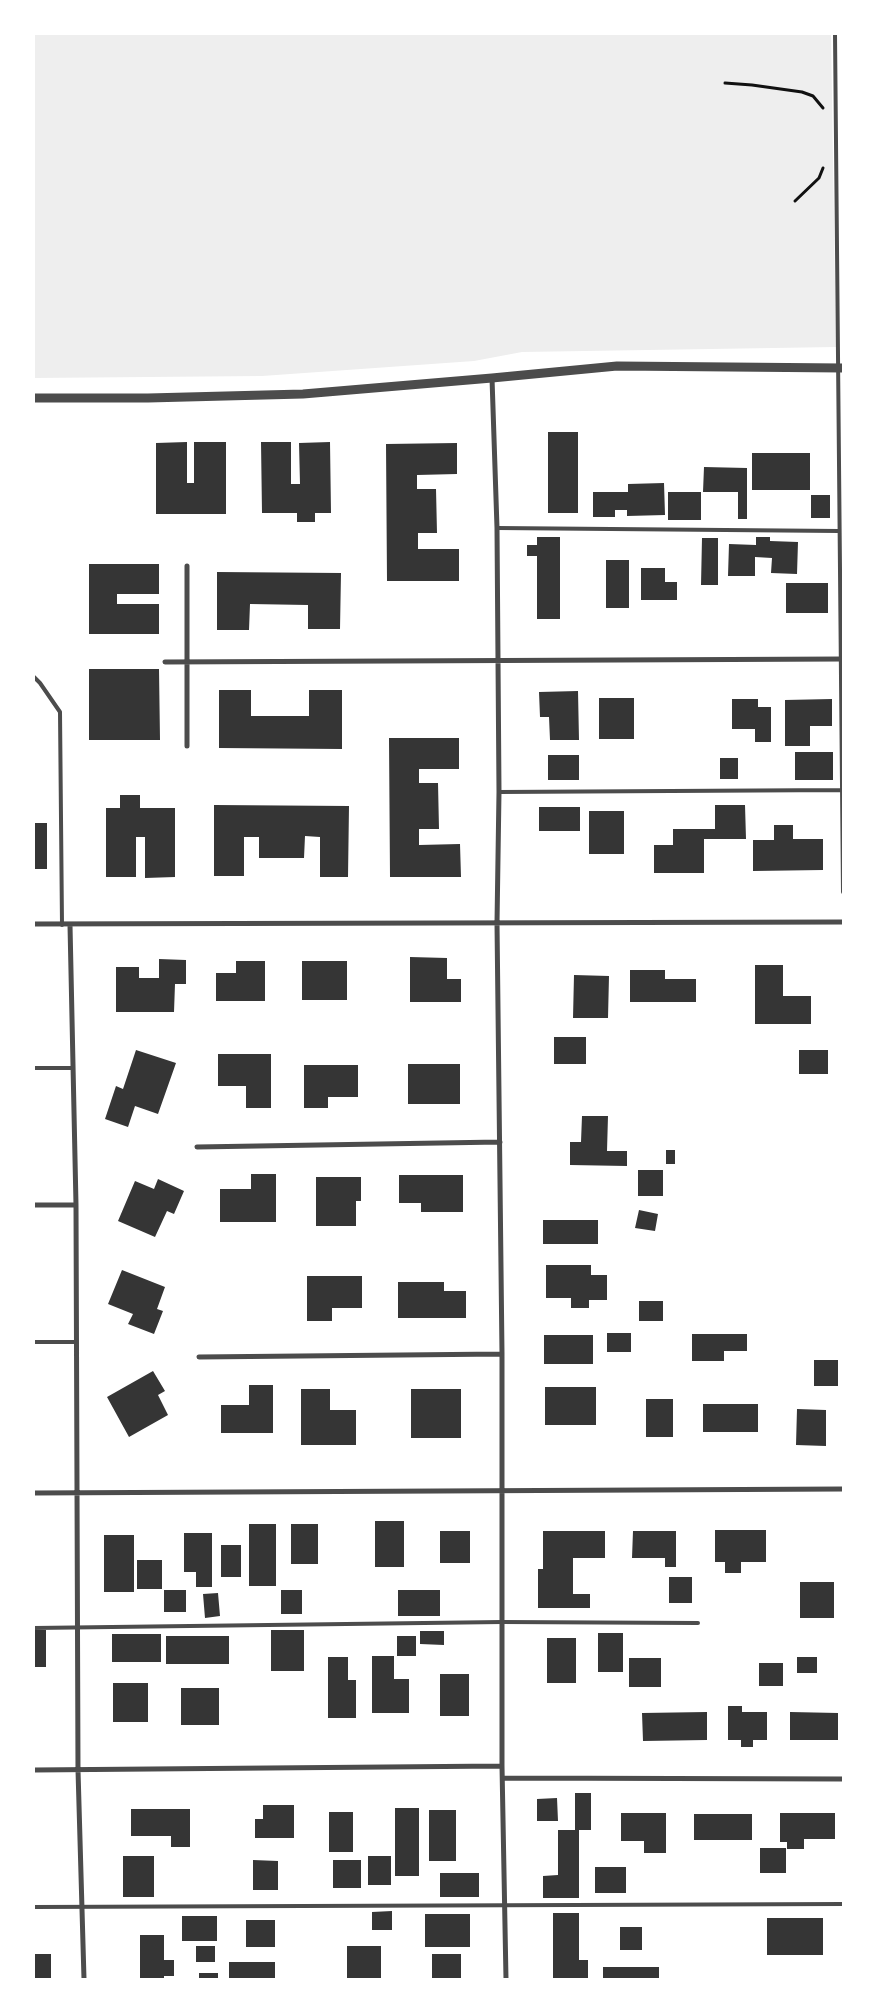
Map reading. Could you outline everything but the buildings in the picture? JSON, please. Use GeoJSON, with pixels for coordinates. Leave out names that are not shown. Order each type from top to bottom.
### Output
{"type":"FeatureCollection","features":[{"type":"Feature","properties":{"kind":"street"},"geometry":{"type":"LineString","coordinates":[[34,398],[148,398],[303,394],[617,366],[841,368]]}},
{"type":"Feature","properties":{"kind":"street"},"geometry":{"type":"LineString","coordinates":[[492,378],[499,792],[497,923],[502,1354],[502,1766],[506,1979]]}},
{"type":"Feature","properties":{"kind":"street"},"geometry":{"type":"LineString","coordinates":[[186,566],[186,746]]}},
{"type":"Feature","properties":{"kind":"street"},"geometry":{"type":"LineString","coordinates":[[165,662],[842,659]]}},
{"type":"Feature","properties":{"kind":"street"},"geometry":{"type":"LineString","coordinates":[[34,924],[843,922]]}},
{"type":"Feature","properties":{"kind":"street"},"geometry":{"type":"LineString","coordinates":[[70,925],[76,1205],[78,1770],[84,1979]]}},
{"type":"Feature","properties":{"kind":"street"},"geometry":{"type":"LineString","coordinates":[[197,1147],[500,1142]]}},
{"type":"Feature","properties":{"kind":"street"},"geometry":{"type":"LineString","coordinates":[[34,1205],[76,1205]]}},
{"type":"Feature","properties":{"kind":"street"},"geometry":{"type":"LineString","coordinates":[[199,1357],[502,1354]]}},
{"type":"Feature","properties":{"kind":"street"},"geometry":{"type":"LineString","coordinates":[[34,1493],[843,1489]]}},
{"type":"Feature","properties":{"kind":"street"},"geometry":{"type":"LineString","coordinates":[[34,1770],[502,1766]]}},
{"type":"Feature","properties":{"kind":"street"},"geometry":{"type":"LineString","coordinates":[[503,1778],[843,1780]]}},
{"type":"Feature","properties":{"kind":"lane"},"geometry":{"type":"LineString","coordinates":[[835,34],[841,368],[839,531],[842,659],[843,892]]}},
{"type":"Feature","properties":{"kind":"lane"},"geometry":{"type":"LineString","coordinates":[[496,528],[839,531]]}},
{"type":"Feature","properties":{"kind":"lane"},"geometry":{"type":"LineString","coordinates":[[34,677],[60,712],[62,925]]}},
{"type":"Feature","properties":{"kind":"lane"},"geometry":{"type":"LineString","coordinates":[[499,792],[842,790]]}},
{"type":"Feature","properties":{"kind":"lane"},"geometry":{"type":"LineString","coordinates":[[34,1068],[73,1068]]}},
{"type":"Feature","properties":{"kind":"lane"},"geometry":{"type":"LineString","coordinates":[[34,1342],[76,1342]]}},
{"type":"Feature","properties":{"kind":"lane"},"geometry":{"type":"LineString","coordinates":[[34,1628],[502,1622],[698,1623]]}},
{"type":"Feature","properties":{"kind":"lane"},"geometry":{"type":"LineString","coordinates":[[34,1907],[843,1904]]}},
{"type":"Feature","properties":{"kind":"path"},"geometry":{"type":"LineString","coordinates":[[725,83],[802,92],[813,96],[822,105],[825,114]]}},
{"type":"Feature","properties":{"kind":"path"},"geometry":{"type":"LineString","coordinates":[[795,201],[819,178],[827,160]]}},
{"type":"Feature","properties":{"kind":"shaded area"},"geometry":{"type":"Polygon","coordinates":[[[34,34],[831,34],[836,347],[522,352],[474,361],[262,376],[34,378],[34,34]]]}}]}
